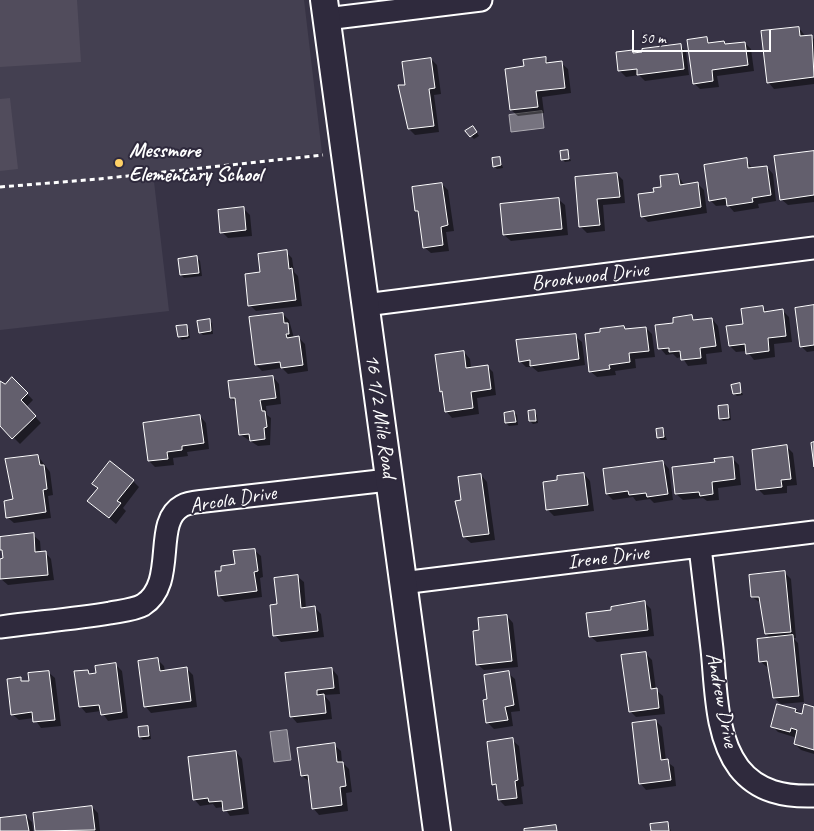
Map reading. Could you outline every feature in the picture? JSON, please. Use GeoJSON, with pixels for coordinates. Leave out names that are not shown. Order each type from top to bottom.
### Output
{"type":"FeatureCollection","features":[{"type":"Feature","properties":{"kind":"street"},"geometry":{"type":"LineString","coordinates":[[325,10],[481,0]]}},
{"type":"Feature","properties":{"kind":"street","name":"16 1/2 Mile Road"},"geometry":{"type":"LineString","coordinates":[[325,10],[437,831]]}},
{"type":"Feature","properties":{"kind":"street","name":"Brookwood Drive"},"geometry":{"type":"LineString","coordinates":[[365,305],[814,248]]}},
{"type":"Feature","properties":{"kind":"street","name":"Arcola Drive"},"geometry":{"type":"LineString","coordinates":[[0,627],[98,615],[142,605],[151,598],[162,580],[169,525],[174,513],[182,506],[204,501],[388,480]]}},
{"type":"Feature","properties":{"kind":"street","name":"Irene Drive"},"geometry":{"type":"LineString","coordinates":[[402,583],[814,532]]}},
{"type":"Feature","properties":{"kind":"street","name":"Andrew Drive"},"geometry":{"type":"LineString","coordinates":[[700,547],[718,707],[726,744],[739,768],[754,782],[768,790],[795,796],[814,796]]}},
{"type":"Feature","properties":{"kind":"path"},"geometry":{"type":"LineString","coordinates":[[0,186],[99,179],[329,154]]}},
{"type":"Feature","properties":{"kind":"shaded area","name":"Messmore Elementary School"},"geometry":{"type":"Polygon","coordinates":[[[0,0],[304,0],[322,153],[153,173],[169,311],[0,330],[0,0]]]}},
{"type":"Feature","properties":{"kind":"shaded area"},"geometry":{"type":"Polygon","coordinates":[[[0,0],[77,0],[81,62],[0,67],[0,0]]]}},
{"type":"Feature","properties":{"kind":"shaded area"},"geometry":{"type":"Polygon","coordinates":[[[10,98],[18,169],[0,171],[0,99],[10,98]]]}},
{"type":"Feature","properties":{"kind":"shaded area"},"geometry":{"type":"Polygon","coordinates":[[[542,111],[544,128],[511,132],[509,115],[542,111]]]}},
{"type":"Feature","properties":{"kind":"shaded area"},"geometry":{"type":"Polygon","coordinates":[[[287,730],[291,760],[274,762],[270,732],[287,730]]]}},
{"type":"Feature","properties":{"kind":"building"},"geometry":{"type":"Polygon","coordinates":[[[799,27],[800,36],[812,35],[814,77],[767,83],[761,31],[799,27]]]}},
{"type":"Feature","properties":{"kind":"building"},"geometry":{"type":"Polygon","coordinates":[[[707,37],[708,43],[724,41],[725,44],[745,42],[748,65],[712,70],[713,81],[693,84],[687,40],[707,37]]]}},
{"type":"Feature","properties":{"kind":"building"},"geometry":{"type":"Polygon","coordinates":[[[681,44],[684,69],[637,75],[637,69],[618,71],[616,52],[633,50],[633,53],[642,52],[642,49],[681,44]]]}},
{"type":"Feature","properties":{"kind":"building"},"geometry":{"type":"Polygon","coordinates":[[[546,57],[546,63],[562,61],[565,88],[536,91],[538,107],[510,110],[505,69],[524,66],[523,60],[546,57]]]}},
{"type":"Feature","properties":{"kind":"building"},"geometry":{"type":"Polygon","coordinates":[[[431,58],[435,88],[429,89],[434,126],[408,129],[398,85],[405,85],[402,62],[431,58]]]}},
{"type":"Feature","properties":{"kind":"building"},"geometry":{"type":"Polygon","coordinates":[[[473,126],[477,132],[470,137],[465,131],[473,126]]]}},
{"type":"Feature","properties":{"kind":"building"},"geometry":{"type":"Polygon","coordinates":[[[568,150],[569,159],[561,160],[560,151],[568,150]]]}},
{"type":"Feature","properties":{"kind":"building"},"geometry":{"type":"Polygon","coordinates":[[[814,151],[814,195],[780,200],[774,156],[814,151]]]}},
{"type":"Feature","properties":{"kind":"building"},"geometry":{"type":"Polygon","coordinates":[[[500,157],[501,165],[493,167],[492,158],[500,157]]]}},
{"type":"Feature","properties":{"kind":"building"},"geometry":{"type":"Polygon","coordinates":[[[747,158],[748,168],[767,166],[771,195],[752,198],[753,202],[727,206],[726,198],[709,201],[704,165],[747,158]]]}},
{"type":"Feature","properties":{"kind":"building"},"geometry":{"type":"Polygon","coordinates":[[[617,173],[620,197],[597,199],[600,225],[579,227],[575,177],[617,173]]]}},
{"type":"Feature","properties":{"kind":"building"},"geometry":{"type":"Polygon","coordinates":[[[678,174],[680,185],[698,182],[701,207],[641,217],[638,194],[654,192],[653,188],[661,187],[660,176],[678,174]]]}},
{"type":"Feature","properties":{"kind":"building"},"geometry":{"type":"Polygon","coordinates":[[[442,183],[448,225],[441,227],[443,245],[423,248],[418,211],[415,211],[412,187],[442,183]]]}},
{"type":"Feature","properties":{"kind":"building"},"geometry":{"type":"Polygon","coordinates":[[[559,198],[562,229],[503,235],[500,204],[559,198]]]}},
{"type":"Feature","properties":{"kind":"building"},"geometry":{"type":"Polygon","coordinates":[[[244,207],[246,230],[220,233],[218,210],[244,207]]]}},
{"type":"Feature","properties":{"kind":"building"},"geometry":{"type":"Polygon","coordinates":[[[287,250],[289,269],[292,268],[296,300],[248,306],[245,274],[260,272],[258,254],[287,250]]]}},
{"type":"Feature","properties":{"kind":"building"},"geometry":{"type":"Polygon","coordinates":[[[197,256],[199,273],[180,275],[178,259],[197,256]]]}},
{"type":"Feature","properties":{"kind":"building"},"geometry":{"type":"Polygon","coordinates":[[[814,305],[814,345],[800,347],[795,308],[814,305]]]}},
{"type":"Feature","properties":{"kind":"building"},"geometry":{"type":"Polygon","coordinates":[[[763,306],[764,312],[783,309],[786,336],[768,338],[769,351],[746,354],[745,344],[729,346],[726,326],[743,324],[741,309],[763,306]]]}},
{"type":"Feature","properties":{"kind":"building"},"geometry":{"type":"Polygon","coordinates":[[[283,313],[284,323],[288,323],[289,334],[286,334],[287,338],[299,336],[303,365],[281,368],[280,362],[255,365],[249,317],[283,313]]]}},
{"type":"Feature","properties":{"kind":"building"},"geometry":{"type":"Polygon","coordinates":[[[692,315],[693,320],[712,318],[716,346],[700,348],[701,358],[681,360],[680,351],[669,352],[669,348],[658,349],[655,325],[673,323],[673,318],[692,315]]]}},
{"type":"Feature","properties":{"kind":"building"},"geometry":{"type":"Polygon","coordinates":[[[210,319],[211,331],[199,333],[197,321],[210,319]]]}},
{"type":"Feature","properties":{"kind":"building"},"geometry":{"type":"Polygon","coordinates":[[[187,325],[188,336],[178,337],[176,326],[187,325]]]}},
{"type":"Feature","properties":{"kind":"building"},"geometry":{"type":"Polygon","coordinates":[[[624,326],[625,329],[646,327],[649,351],[629,353],[630,362],[609,365],[610,369],[589,372],[585,334],[600,332],[600,329],[624,326]]]}},
{"type":"Feature","properties":{"kind":"building"},"geometry":{"type":"Polygon","coordinates":[[[576,334],[579,359],[530,366],[530,360],[519,362],[516,340],[576,334]]]}},
{"type":"Feature","properties":{"kind":"building"},"geometry":{"type":"Polygon","coordinates":[[[464,351],[466,368],[488,365],[491,389],[471,392],[473,408],[445,412],[435,355],[464,351]]]}},
{"type":"Feature","properties":{"kind":"building"},"geometry":{"type":"Polygon","coordinates":[[[273,376],[276,398],[260,400],[262,411],[265,411],[267,427],[264,428],[265,439],[250,441],[249,434],[239,435],[235,398],[230,398],[228,381],[273,376]]]}},
{"type":"Feature","properties":{"kind":"building"},"geometry":{"type":"Polygon","coordinates":[[[12,377],[28,393],[21,400],[36,416],[12,439],[0,426],[0,381],[5,384],[12,377]]]}},
{"type":"Feature","properties":{"kind":"building"},"geometry":{"type":"Polygon","coordinates":[[[740,383],[741,393],[733,394],[731,385],[740,383]]]}},
{"type":"Feature","properties":{"kind":"building"},"geometry":{"type":"Polygon","coordinates":[[[728,405],[729,418],[719,419],[718,406],[728,405]]]}},
{"type":"Feature","properties":{"kind":"building"},"geometry":{"type":"Polygon","coordinates":[[[535,410],[536,421],[529,421],[528,411],[535,410]]]}},
{"type":"Feature","properties":{"kind":"building"},"geometry":{"type":"Polygon","coordinates":[[[514,411],[516,422],[505,423],[504,413],[514,411]]]}},
{"type":"Feature","properties":{"kind":"building"},"geometry":{"type":"Polygon","coordinates":[[[200,415],[204,443],[182,446],[182,450],[167,452],[168,459],[148,461],[143,423],[200,415]]]}},
{"type":"Feature","properties":{"kind":"building"},"geometry":{"type":"Polygon","coordinates":[[[663,428],[664,437],[657,438],[656,429],[663,428]]]}},
{"type":"Feature","properties":{"kind":"building"},"geometry":{"type":"Polygon","coordinates":[[[814,442],[814,467],[811,443],[814,442]]]}},
{"type":"Feature","properties":{"kind":"building"},"geometry":{"type":"Polygon","coordinates":[[[787,445],[791,479],[781,480],[782,487],[756,490],[752,450],[787,445]]]}},
{"type":"Feature","properties":{"kind":"building"},"geometry":{"type":"Polygon","coordinates":[[[38,455],[40,465],[44,465],[47,489],[43,490],[46,512],[6,518],[4,501],[13,499],[5,459],[38,455]]]}},
{"type":"Feature","properties":{"kind":"building"},"geometry":{"type":"Polygon","coordinates":[[[733,457],[735,479],[712,482],[713,494],[700,496],[699,492],[675,494],[672,467],[715,462],[714,459],[733,457]]]}},
{"type":"Feature","properties":{"kind":"building"},"geometry":{"type":"Polygon","coordinates":[[[110,461],[134,480],[117,501],[121,503],[109,518],[87,501],[98,488],[92,484],[110,461]]]}},
{"type":"Feature","properties":{"kind":"building"},"geometry":{"type":"Polygon","coordinates":[[[663,461],[668,494],[647,497],[646,493],[629,495],[628,491],[606,494],[603,469],[663,461]]]}},
{"type":"Feature","properties":{"kind":"building"},"geometry":{"type":"Polygon","coordinates":[[[584,473],[588,505],[546,510],[543,482],[557,480],[557,476],[584,473]]]}},
{"type":"Feature","properties":{"kind":"building"},"geometry":{"type":"Polygon","coordinates":[[[481,474],[489,534],[463,537],[455,501],[461,500],[458,477],[481,474]]]}},
{"type":"Feature","properties":{"kind":"building"},"geometry":{"type":"Polygon","coordinates":[[[34,533],[35,552],[46,551],[48,575],[0,579],[0,559],[3,558],[2,550],[0,550],[0,537],[34,533]]]}},
{"type":"Feature","properties":{"kind":"building"},"geometry":{"type":"Polygon","coordinates":[[[255,549],[258,571],[254,572],[257,591],[218,596],[215,571],[221,571],[221,566],[235,564],[233,551],[255,549]]]}},
{"type":"Feature","properties":{"kind":"building"},"geometry":{"type":"Polygon","coordinates":[[[785,571],[791,632],[765,634],[759,597],[751,597],[749,575],[785,571]]]}},
{"type":"Feature","properties":{"kind":"building"},"geometry":{"type":"Polygon","coordinates":[[[298,575],[301,608],[315,606],[318,631],[273,636],[270,605],[277,604],[274,578],[298,575]]]}},
{"type":"Feature","properties":{"kind":"building"},"geometry":{"type":"Polygon","coordinates":[[[645,601],[648,630],[589,637],[586,613],[611,610],[611,607],[645,601]]]}},
{"type":"Feature","properties":{"kind":"building"},"geometry":{"type":"Polygon","coordinates":[[[507,615],[512,661],[476,665],[473,631],[479,630],[478,618],[507,615]]]}},
{"type":"Feature","properties":{"kind":"building"},"geometry":{"type":"Polygon","coordinates":[[[793,635],[799,696],[773,698],[767,661],[759,662],[757,639],[793,635]]]}},
{"type":"Feature","properties":{"kind":"building"},"geometry":{"type":"Polygon","coordinates":[[[646,652],[651,689],[657,688],[659,708],[629,712],[621,655],[646,652]]]}},
{"type":"Feature","properties":{"kind":"building"},"geometry":{"type":"Polygon","coordinates":[[[158,658],[160,671],[187,667],[191,701],[144,707],[138,661],[158,658]]]}},
{"type":"Feature","properties":{"kind":"building"},"geometry":{"type":"Polygon","coordinates":[[[116,663],[122,712],[101,715],[99,705],[79,707],[74,671],[88,670],[89,674],[96,673],[95,666],[116,663]]]}},
{"type":"Feature","properties":{"kind":"building"},"geometry":{"type":"Polygon","coordinates":[[[332,668],[334,688],[317,690],[317,695],[324,694],[326,713],[290,717],[285,673],[332,668]]]}},
{"type":"Feature","properties":{"kind":"building"},"geometry":{"type":"Polygon","coordinates":[[[49,671],[55,720],[33,722],[32,712],[11,715],[7,679],[21,677],[21,681],[29,681],[28,673],[49,671]]]}},
{"type":"Feature","properties":{"kind":"building"},"geometry":{"type":"Polygon","coordinates":[[[509,671],[514,705],[505,707],[508,720],[486,723],[483,700],[487,699],[484,675],[509,671]]]}},
{"type":"Feature","properties":{"kind":"building"},"geometry":{"type":"Polygon","coordinates":[[[777,704],[796,709],[795,712],[802,714],[804,704],[814,707],[814,750],[794,744],[797,730],[791,728],[790,732],[771,727],[777,704]]]}},
{"type":"Feature","properties":{"kind":"building"},"geometry":{"type":"Polygon","coordinates":[[[656,720],[661,760],[668,759],[671,780],[639,784],[632,723],[656,720]]]}},
{"type":"Feature","properties":{"kind":"building"},"geometry":{"type":"Polygon","coordinates":[[[148,726],[149,736],[139,737],[138,727],[148,726]]]}},
{"type":"Feature","properties":{"kind":"building"},"geometry":{"type":"Polygon","coordinates":[[[513,738],[518,780],[515,781],[517,798],[498,800],[496,784],[492,785],[487,742],[513,738]]]}},
{"type":"Feature","properties":{"kind":"building"},"geometry":{"type":"Polygon","coordinates":[[[335,743],[337,762],[343,762],[346,786],[340,787],[342,805],[312,809],[308,775],[301,776],[297,748],[335,743]]]}},
{"type":"Feature","properties":{"kind":"building"},"geometry":{"type":"Polygon","coordinates":[[[236,751],[243,808],[223,811],[222,801],[209,802],[208,798],[193,800],[188,757],[236,751]]]}},
{"type":"Feature","properties":{"kind":"building"},"geometry":{"type":"Polygon","coordinates":[[[92,806],[95,830],[35,831],[33,813],[92,806]]]}},
{"type":"Feature","properties":{"kind":"building"},"geometry":{"type":"Polygon","coordinates":[[[26,815],[29,831],[0,831],[0,818],[26,815]]]}},
{"type":"Feature","properties":{"kind":"building"},"geometry":{"type":"Polygon","coordinates":[[[668,822],[669,831],[651,831],[650,824],[668,822]]]}},
{"type":"Feature","properties":{"kind":"building"},"geometry":{"type":"Polygon","coordinates":[[[556,825],[557,831],[524,831],[524,829],[556,825]]]}},
{"type":"Feature","properties":{"kind":"place","name":"Messmore Elementary School"},"geometry":{"type":"Point","coordinates":[119,163]}}]}
